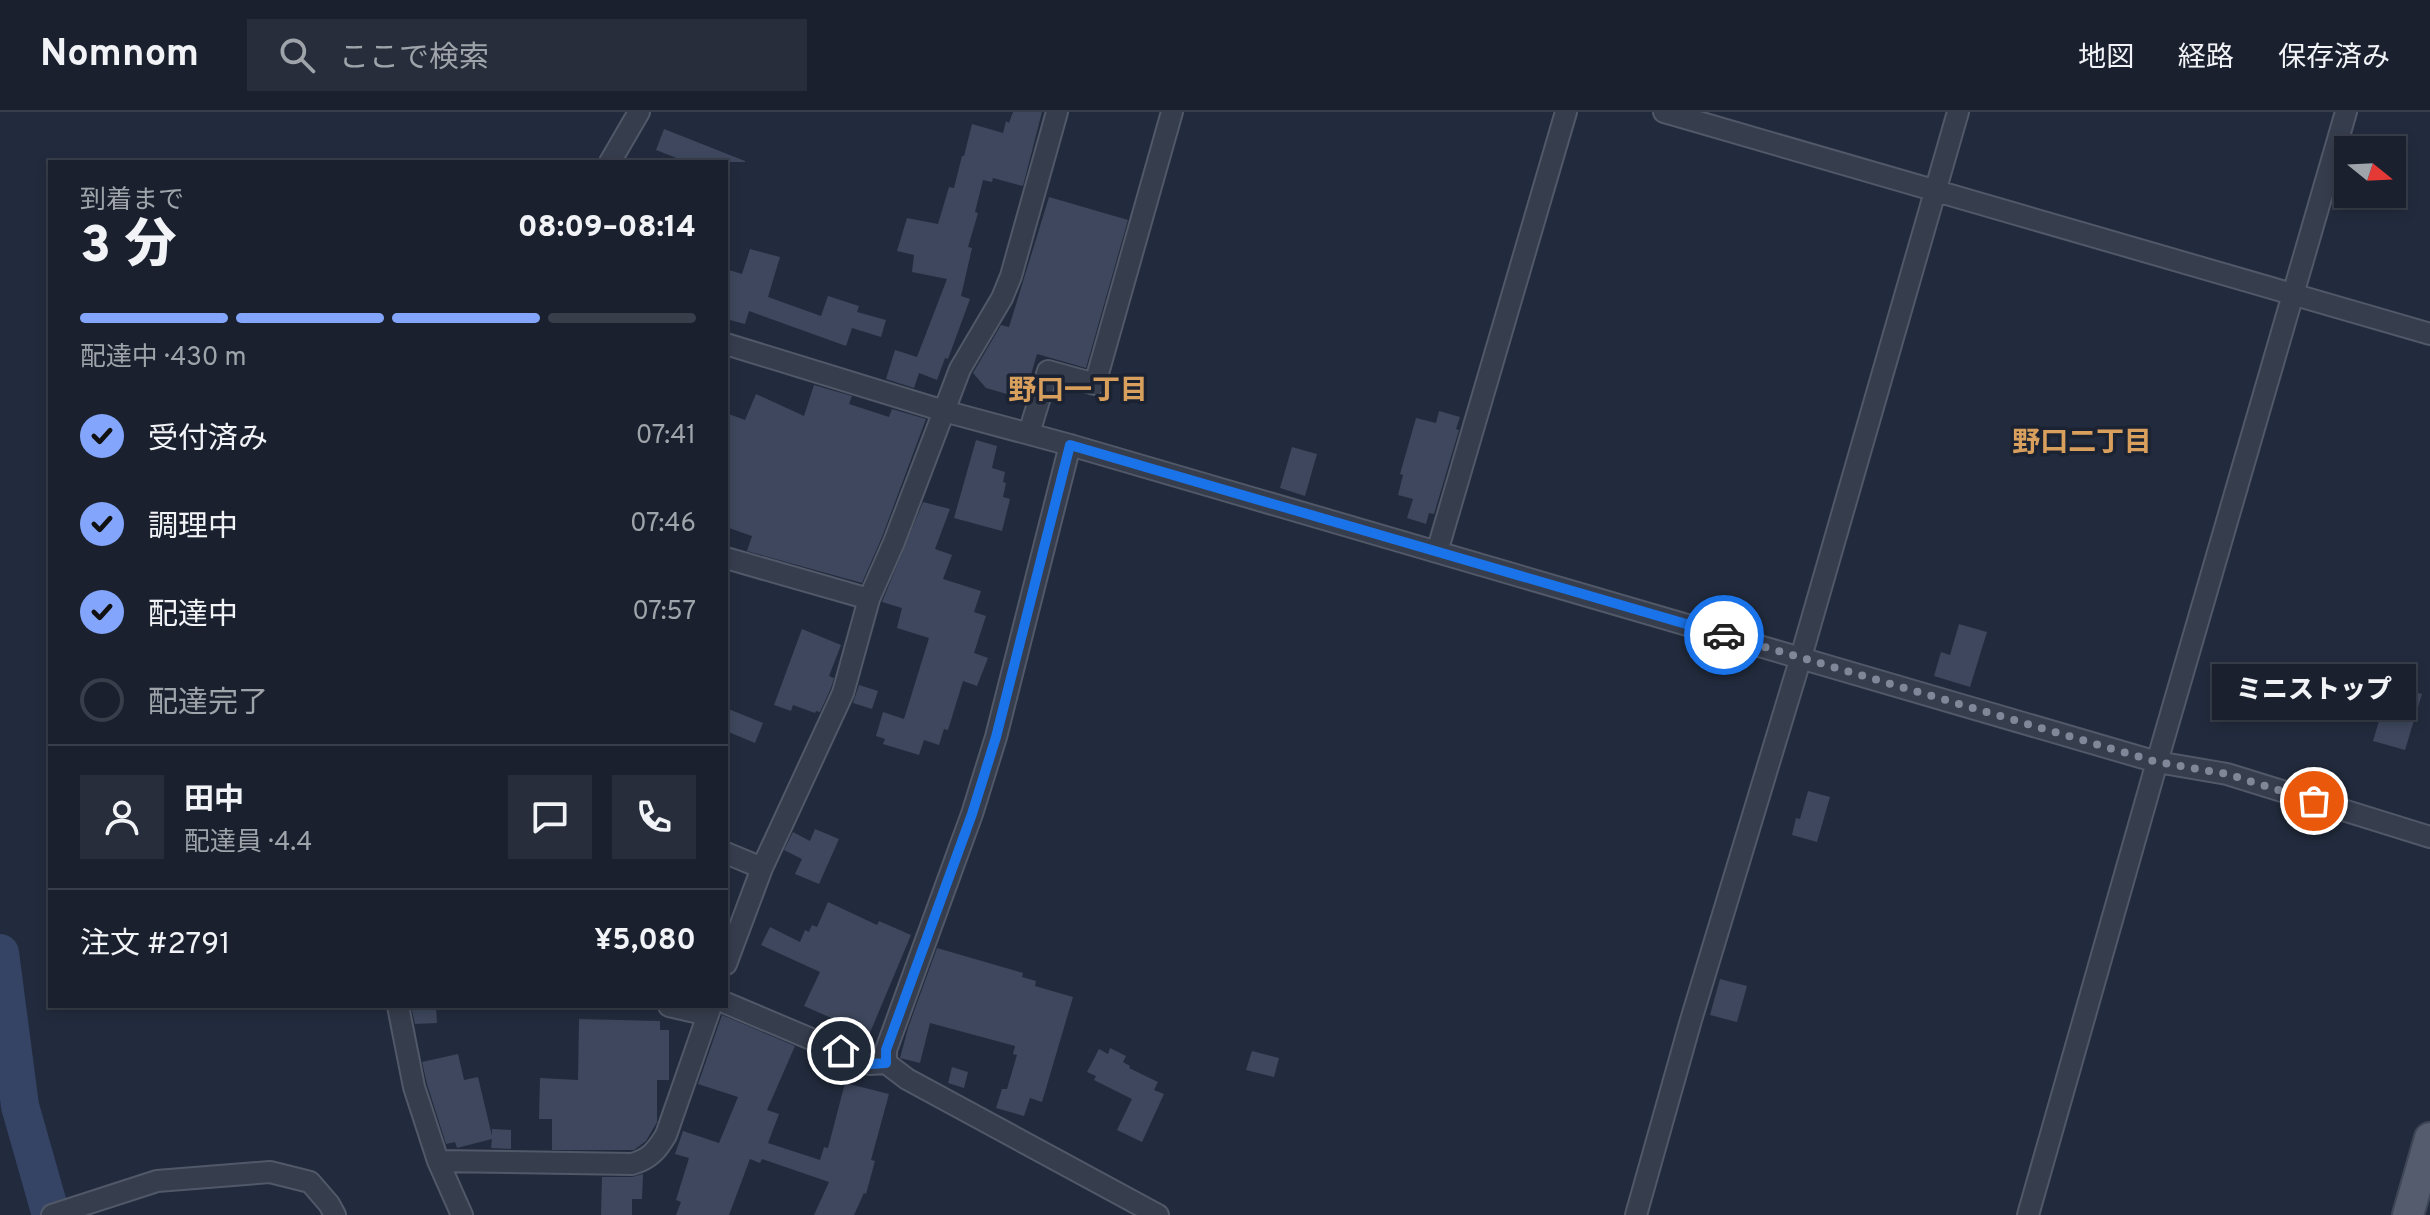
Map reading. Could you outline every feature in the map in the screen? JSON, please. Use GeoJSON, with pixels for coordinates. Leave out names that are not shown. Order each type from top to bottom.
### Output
{"type":"FeatureCollection","features":[{"type":"Feature","properties":{"kind":"main road"},"geometry":{"type":"LineString","coordinates":[[2408,1215],[2430,1138]]}},
{"type":"Feature","properties":{"kind":"street"},"geometry":{"type":"LineString","coordinates":[[611,160],[639,112]]}},
{"type":"Feature","properties":{"kind":"street"},"geometry":{"type":"LineString","coordinates":[[728,959],[762,868],[843,693],[869,599],[960,369],[1002,298],[1011,276],[1057,112]]}},
{"type":"Feature","properties":{"kind":"street"},"geometry":{"type":"LineString","coordinates":[[1029,433],[1048,371],[1095,384],[1172,112]]}},
{"type":"Feature","properties":{"kind":"street"},"geometry":{"type":"LineString","coordinates":[[1437,552],[1566,112]]}},
{"type":"Feature","properties":{"kind":"street"},"geometry":{"type":"LineString","coordinates":[[1664,112],[2430,334]]}},
{"type":"Feature","properties":{"kind":"street"},"geometry":{"type":"LineString","coordinates":[[1636,1215],[1958,112]]}},
{"type":"Feature","properties":{"kind":"street"},"geometry":{"type":"LineString","coordinates":[[2028,1215],[2346,112]]}},
{"type":"Feature","properties":{"kind":"street"},"geometry":{"type":"LineString","coordinates":[[728,345],[944,411],[1029,433],[2157,762],[2227,774],[2430,837]]}},
{"type":"Feature","properties":{"kind":"street"},"geometry":{"type":"LineString","coordinates":[[886,1063],[886,1050],[972,814],[996,737],[1070,445]]}},
{"type":"Feature","properties":{"kind":"street"},"geometry":{"type":"LineString","coordinates":[[728,559],[869,599]]}},
{"type":"Feature","properties":{"kind":"street"},"geometry":{"type":"LineString","coordinates":[[728,854],[762,868]]}},
{"type":"Feature","properties":{"kind":"street"},"geometry":{"type":"LineString","coordinates":[[728,1004],[870,1064],[886,1063],[907,1079],[1158,1215]]}},
{"type":"Feature","properties":{"kind":"street"},"geometry":{"type":"LineString","coordinates":[[398,1008],[414,1087],[438,1161],[462,1215]]}},
{"type":"Feature","properties":{"kind":"street"},"geometry":{"type":"LineString","coordinates":[[438,1161],[632,1164],[647,1160],[666,1135],[709,1010],[689,1008]]}},
{"type":"Feature","properties":{"kind":"street"},"geometry":{"type":"LineString","coordinates":[[52,1215],[157,1181],[270,1172],[310,1182],[335,1215]]}},
{"type":"Feature","properties":{"kind":"building"},"geometry":{"type":"Polygon","coordinates":[[[1013,112],[1042,112],[1023,186],[993,178],[992,182],[983,180],[961,296],[970,299],[948,359],[945,358],[937,380],[919,373],[914,388],[886,379],[895,350],[917,357],[947,279],[912,272],[914,255],[897,251],[907,218],[938,224],[949,187],[954,188],[972,124],[1003,133],[1006,121],[1009,123],[1013,112]]]}},
{"type":"Feature","properties":{"kind":"building"},"geometry":{"type":"Polygon","coordinates":[[[664,129],[745,162],[682,160],[656,150],[664,129]]]}},
{"type":"Feature","properties":{"kind":"building"},"geometry":{"type":"Polygon","coordinates":[[[1049,197],[1128,220],[1086,368],[1037,354],[1024,399],[986,388],[973,373],[1001,325],[1009,327],[1049,197]]]}},
{"type":"Feature","properties":{"kind":"building"},"geometry":{"type":"Polygon","coordinates":[[[750,249],[780,257],[768,297],[821,316],[828,296],[859,306],[857,312],[886,320],[881,337],[852,328],[846,346],[749,311],[745,324],[728,320],[728,270],[742,274],[750,249]]]}},
{"type":"Feature","properties":{"kind":"building"},"geometry":{"type":"Polygon","coordinates":[[[814,385],[852,396],[849,404],[889,417],[892,409],[926,419],[862,583],[747,551],[752,536],[728,528],[728,414],[745,420],[756,394],[804,416],[814,385]]]}},
{"type":"Feature","properties":{"kind":"building"},"geometry":{"type":"Polygon","coordinates":[[[1439,411],[1460,417],[1456,429],[1459,430],[1434,514],[1429,513],[1426,524],[1407,518],[1413,499],[1398,495],[1403,475],[1400,474],[1416,418],[1436,423],[1439,411]]]}},
{"type":"Feature","properties":{"kind":"building"},"geometry":{"type":"Polygon","coordinates":[[[976,440],[997,446],[992,468],[1005,472],[1003,497],[1010,499],[1002,531],[954,518],[976,440]]]}},
{"type":"Feature","properties":{"kind":"building"},"geometry":{"type":"Polygon","coordinates":[[[1292,447],[1317,454],[1305,496],[1280,488],[1292,447]]]}},
{"type":"Feature","properties":{"kind":"building"},"geometry":{"type":"Polygon","coordinates":[[[923,502],[950,509],[935,549],[952,555],[943,579],[981,591],[974,612],[986,616],[974,653],[988,658],[977,686],[963,681],[948,730],[944,729],[939,745],[924,740],[919,755],[883,744],[885,739],[876,736],[883,712],[904,719],[929,638],[897,628],[902,608],[882,602],[923,502]]]}},
{"type":"Feature","properties":{"kind":"building"},"geometry":{"type":"Polygon","coordinates":[[[1959,624],[1987,632],[1970,687],[1934,676],[1941,652],[1950,655],[1959,624]]]}},
{"type":"Feature","properties":{"kind":"building"},"geometry":{"type":"Polygon","coordinates":[[[802,629],[841,645],[829,676],[834,678],[831,688],[820,712],[815,713],[793,705],[791,711],[774,705],[802,629]]]}},
{"type":"Feature","properties":{"kind":"building"},"geometry":{"type":"Polygon","coordinates":[[[2390,684],[2422,694],[2405,750],[2373,741],[2390,684]]]}},
{"type":"Feature","properties":{"kind":"building"},"geometry":{"type":"Polygon","coordinates":[[[859,685],[878,691],[872,709],[853,703],[859,685]]]}},
{"type":"Feature","properties":{"kind":"building"},"geometry":{"type":"Polygon","coordinates":[[[728,709],[763,723],[755,743],[728,732],[728,709]]]}},
{"type":"Feature","properties":{"kind":"building"},"geometry":{"type":"Polygon","coordinates":[[[1808,791],[1830,797],[1817,842],[1792,835],[1808,791]]]}},
{"type":"Feature","properties":{"kind":"building"},"geometry":{"type":"Polygon","coordinates":[[[815,829],[839,839],[819,884],[795,874],[802,859],[784,850],[793,832],[810,841],[815,829]]]}},
{"type":"Feature","properties":{"kind":"building"},"geometry":{"type":"Polygon","coordinates":[[[828,902],[877,925],[879,921],[911,935],[864,1047],[839,1037],[845,1024],[804,1006],[820,972],[761,945],[770,927],[800,942],[805,930],[809,932],[812,925],[817,927],[828,902]]]}},
{"type":"Feature","properties":{"kind":"building"},"geometry":{"type":"Polygon","coordinates":[[[937,948],[1023,973],[1022,977],[1036,981],[1035,986],[1073,997],[1042,1102],[1030,1098],[1024,1116],[996,1108],[1002,1089],[1007,1089],[1017,1055],[1013,1054],[1015,1046],[930,1023],[920,1063],[900,1058],[937,948]]]}},
{"type":"Feature","properties":{"kind":"building"},"geometry":{"type":"Polygon","coordinates":[[[1720,979],[1747,986],[1737,1022],[1710,1015],[1720,979]]]}},
{"type":"Feature","properties":{"kind":"building"},"geometry":{"type":"Polygon","coordinates":[[[411,1008],[436,1008],[437,1023],[415,1024],[411,1008]]]}},
{"type":"Feature","properties":{"kind":"building"},"geometry":{"type":"Polygon","coordinates":[[[722,1015],[795,1046],[767,1110],[779,1114],[768,1143],[820,1160],[824,1147],[828,1148],[845,1083],[889,1094],[871,1160],[875,1161],[866,1194],[854,1215],[814,1215],[829,1182],[762,1159],[760,1163],[750,1159],[729,1215],[676,1215],[681,1202],[676,1200],[689,1158],[675,1154],[683,1131],[719,1143],[738,1097],[698,1084],[722,1015]]]}},
{"type":"Feature","properties":{"kind":"building"},"geometry":{"type":"Polygon","coordinates":[[[579,1019],[660,1021],[660,1030],[669,1030],[669,1080],[657,1080],[657,1122],[646,1141],[634,1150],[552,1150],[552,1119],[539,1119],[540,1078],[578,1080],[579,1019]]]}},
{"type":"Feature","properties":{"kind":"building"},"geometry":{"type":"Polygon","coordinates":[[[1110,1048],[1126,1056],[1123,1062],[1129,1068],[1158,1082],[1154,1090],[1164,1094],[1142,1142],[1117,1130],[1132,1099],[1094,1080],[1096,1076],[1087,1072],[1099,1049],[1108,1054],[1110,1048]]]}},
{"type":"Feature","properties":{"kind":"building"},"geometry":{"type":"Polygon","coordinates":[[[1252,1051],[1279,1058],[1274,1077],[1246,1070],[1252,1051]]]}},
{"type":"Feature","properties":{"kind":"building"},"geometry":{"type":"Polygon","coordinates":[[[458,1054],[464,1080],[478,1077],[492,1136],[492,1129],[511,1130],[511,1149],[491,1148],[492,1139],[457,1148],[455,1142],[446,1144],[422,1062],[458,1054]]]}},
{"type":"Feature","properties":{"kind":"building"},"geometry":{"type":"Polygon","coordinates":[[[952,1067],[968,1072],[964,1088],[948,1083],[952,1067]]]}},
{"type":"Feature","properties":{"kind":"building"},"geometry":{"type":"Polygon","coordinates":[[[643,1174],[642,1199],[632,1199],[632,1215],[601,1215],[602,1177],[643,1174]]]}},
{"type":"Feature","properties":{"kind":"waterway"},"geometry":{"type":"LineString","coordinates":[[0,953],[20,1106],[51,1215]]}},
{"type":"Feature","properties":{"kind":"way so far"},"geometry":{"type":"LineString","coordinates":[[1724,635],[2157,762],[2227,774],[2314,801]]}},
{"type":"Feature","properties":{"kind":"place","name":"ミニストップ"},"geometry":{"type":"Point","coordinates":[2314,801]}},
{"type":"Feature","properties":{"kind":"district","name":"野口一丁目"},"geometry":{"type":"Point","coordinates":[1078,392]}},
{"type":"Feature","properties":{"kind":"district","name":"野口二丁目"},"geometry":{"type":"Point","coordinates":[2082,444]}},
{"type":"Feature","properties":{"kind":"route"},"geometry":{"type":"LineString","coordinates":[[841,1051],[870,1064],[886,1063],[886,1050],[972,814],[996,737],[1070,445],[1724,635]]}}]}
